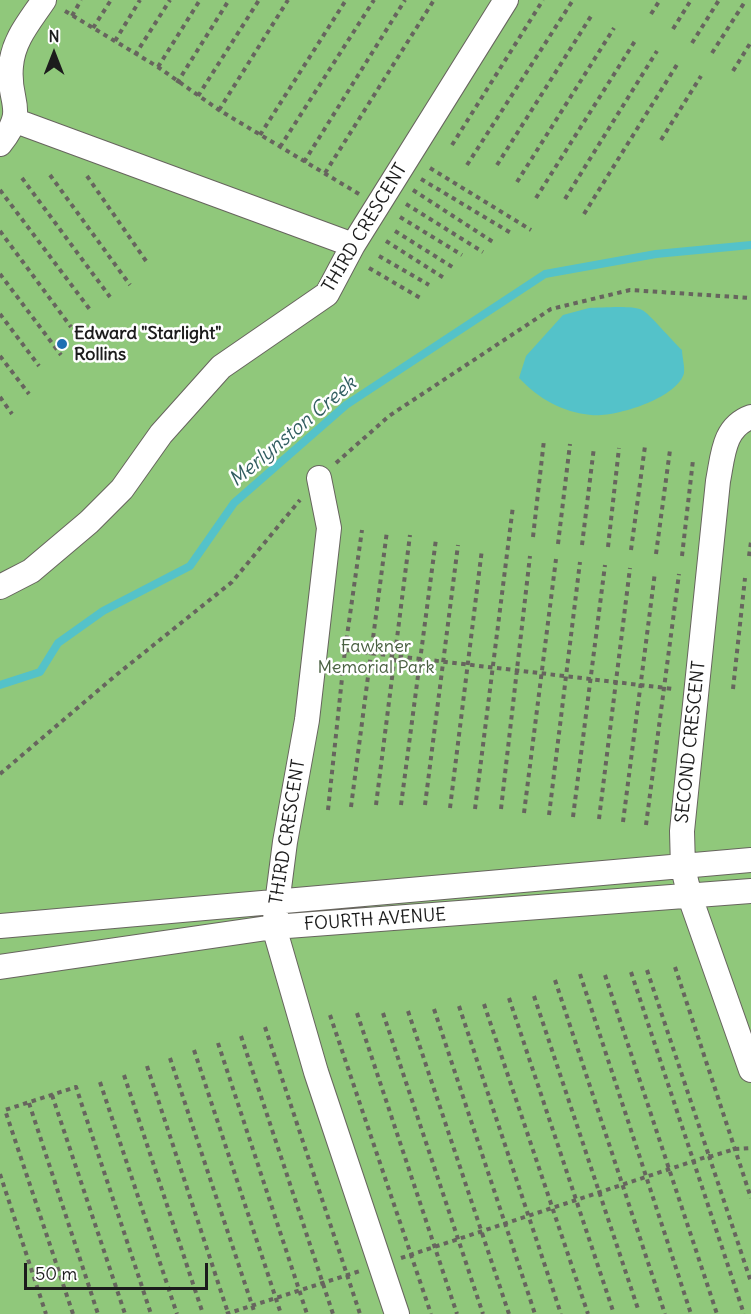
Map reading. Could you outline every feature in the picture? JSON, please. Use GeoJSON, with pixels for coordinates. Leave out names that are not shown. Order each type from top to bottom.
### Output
{"type":"FeatureCollection","features":[{"type":"Feature","properties":{"kind":"lane","name":"THIRD CRESCENT"},"geometry":{"type":"LineString","coordinates":[[0,587],[31,571],[89,522],[122,489],[161,434],[221,367],[327,294],[353,245],[506,0]]}},
{"type":"Feature","properties":{"kind":"lane"},"geometry":{"type":"LineString","coordinates":[[0,144],[16,121],[15,102],[6,87],[11,65],[8,34],[54,5]]}},
{"type":"Feature","properties":{"kind":"lane"},"geometry":{"type":"LineString","coordinates":[[16,121],[353,245]]}},
{"type":"Feature","properties":{"kind":"lane","name":"SECOND CRESCENT"},"geometry":{"type":"LineString","coordinates":[[751,417],[736,425],[728,434],[718,481],[682,831],[683,868],[690,897],[751,1070]]}},
{"type":"Feature","properties":{"kind":"lane","name":"THIRD CRESCENT"},"geometry":{"type":"LineString","coordinates":[[319,478],[329,528],[307,720],[275,902],[274,927],[316,1072],[397,1314]]}},
{"type":"Feature","properties":{"kind":"lane","name":"FOURTH AVENUE"},"geometry":{"type":"LineString","coordinates":[[0,926],[683,868],[751,860]]}},
{"type":"Feature","properties":{"kind":"lane","name":"FOURTH AVENUE"},"geometry":{"type":"LineString","coordinates":[[0,967],[274,927],[751,891]]}},
{"type":"Feature","properties":{"kind":"path"},"geometry":{"type":"LineString","coordinates":[[72,16],[81,0]]}},
{"type":"Feature","properties":{"kind":"path"},"geometry":{"type":"LineString","coordinates":[[93,28],[111,0]]}},
{"type":"Feature","properties":{"kind":"path"},"geometry":{"type":"LineString","coordinates":[[115,41],[140,0]]}},
{"type":"Feature","properties":{"kind":"path"},"geometry":{"type":"LineString","coordinates":[[135,55],[170,0]]}},
{"type":"Feature","properties":{"kind":"path"},"geometry":{"type":"LineString","coordinates":[[158,67],[200,0]]}},
{"type":"Feature","properties":{"kind":"path"},"geometry":{"type":"LineString","coordinates":[[177,82],[229,0]]}},
{"type":"Feature","properties":{"kind":"path"},"geometry":{"type":"LineString","coordinates":[[198,96],[259,0]]}},
{"type":"Feature","properties":{"kind":"path"},"geometry":{"type":"LineString","coordinates":[[219,110],[288,0]]}},
{"type":"Feature","properties":{"kind":"path"},"geometry":{"type":"LineString","coordinates":[[260,135],[346,0]]}},
{"type":"Feature","properties":{"kind":"path"},"geometry":{"type":"LineString","coordinates":[[280,147],[374,0]]}},
{"type":"Feature","properties":{"kind":"path"},"geometry":{"type":"LineString","coordinates":[[304,162],[405,0]]}},
{"type":"Feature","properties":{"kind":"path"},"geometry":{"type":"LineString","coordinates":[[325,173],[435,0]]}},
{"type":"Feature","properties":{"kind":"path"},"geometry":{"type":"LineString","coordinates":[[452,145],[543,0]]}},
{"type":"Feature","properties":{"kind":"path"},"geometry":{"type":"LineString","coordinates":[[467,165],[573,0]]}},
{"type":"Feature","properties":{"kind":"path"},"geometry":{"type":"LineString","coordinates":[[651,14],[660,0]]}},
{"type":"Feature","properties":{"kind":"path"},"geometry":{"type":"LineString","coordinates":[[673,29],[691,0]]}},
{"type":"Feature","properties":{"kind":"path"},"geometry":{"type":"LineString","coordinates":[[692,43],[719,0]]}},
{"type":"Feature","properties":{"kind":"path"},"geometry":{"type":"LineString","coordinates":[[712,53],[746,0]]}},
{"type":"Feature","properties":{"kind":"path"},"geometry":{"type":"LineString","coordinates":[[54,5],[158,67],[219,110],[462,255]]}},
{"type":"Feature","properties":{"kind":"path"},"geometry":{"type":"LineString","coordinates":[[496,165],[593,13]]}},
{"type":"Feature","properties":{"kind":"path"},"geometry":{"type":"LineString","coordinates":[[517,182],[614,28]]}},
{"type":"Feature","properties":{"kind":"path"},"geometry":{"type":"LineString","coordinates":[[536,198],[635,41]]}},
{"type":"Feature","properties":{"kind":"path"},"geometry":{"type":"LineString","coordinates":[[733,71],[751,42]]}},
{"type":"Feature","properties":{"kind":"path"},"geometry":{"type":"LineString","coordinates":[[565,200],[657,51]]}},
{"type":"Feature","properties":{"kind":"path"},"geometry":{"type":"LineString","coordinates":[[584,214],[678,63]]}},
{"type":"Feature","properties":{"kind":"path"},"geometry":{"type":"LineString","coordinates":[[661,140],[701,76]]}},
{"type":"Feature","properties":{"kind":"path"},"geometry":{"type":"LineString","coordinates":[[425,165],[531,230]]}},
{"type":"Feature","properties":{"kind":"path"},"geometry":{"type":"LineString","coordinates":[[50,175],[130,285]]}},
{"type":"Feature","properties":{"kind":"path"},"geometry":{"type":"LineString","coordinates":[[87,176],[146,261]]}},
{"type":"Feature","properties":{"kind":"path"},"geometry":{"type":"LineString","coordinates":[[416,176],[511,234]]}},
{"type":"Feature","properties":{"kind":"path"},"geometry":{"type":"LineString","coordinates":[[22,178],[110,297]]}},
{"type":"Feature","properties":{"kind":"path"},"geometry":{"type":"LineString","coordinates":[[411,189],[493,242]]}},
{"type":"Feature","properties":{"kind":"path"},"geometry":{"type":"LineString","coordinates":[[0,190],[91,311]]}},
{"type":"Feature","properties":{"kind":"path"},"geometry":{"type":"LineString","coordinates":[[406,204],[483,252]]}},
{"type":"Feature","properties":{"kind":"path"},"geometry":{"type":"LineString","coordinates":[[0,231],[70,327]]}},
{"type":"Feature","properties":{"kind":"path"},"geometry":{"type":"LineString","coordinates":[[394,231],[454,268]]}},
{"type":"Feature","properties":{"kind":"path"},"geometry":{"type":"LineString","coordinates":[[386,241],[444,278]]}},
{"type":"Feature","properties":{"kind":"path"},"geometry":{"type":"LineString","coordinates":[[379,256],[429,285]]}},
{"type":"Feature","properties":{"kind":"path"},"geometry":{"type":"LineString","coordinates":[[369,268],[422,299]]}},
{"type":"Feature","properties":{"kind":"path"},"geometry":{"type":"LineString","coordinates":[[0,274],[62,355]]}},
{"type":"Feature","properties":{"kind":"path"},"geometry":{"type":"LineString","coordinates":[[0,774],[232,582],[319,478],[389,416],[551,309],[630,290],[751,298]]}},
{"type":"Feature","properties":{"kind":"path"},"geometry":{"type":"LineString","coordinates":[[0,315],[39,366]]}},
{"type":"Feature","properties":{"kind":"path"},"geometry":{"type":"LineString","coordinates":[[0,356],[29,394]]}},
{"type":"Feature","properties":{"kind":"path"},"geometry":{"type":"LineString","coordinates":[[0,398],[12,414]]}},
{"type":"Feature","properties":{"kind":"path"},"geometry":{"type":"LineString","coordinates":[[533,537],[544,440]]}},
{"type":"Feature","properties":{"kind":"path"},"geometry":{"type":"LineString","coordinates":[[558,544],[570,444]]}},
{"type":"Feature","properties":{"kind":"path"},"geometry":{"type":"LineString","coordinates":[[631,550],[645,446]]}},
{"type":"Feature","properties":{"kind":"path"},"geometry":{"type":"LineString","coordinates":[[582,545],[594,447]]}},
{"type":"Feature","properties":{"kind":"path"},"geometry":{"type":"LineString","coordinates":[[608,547],[619,448]]}},
{"type":"Feature","properties":{"kind":"path"},"geometry":{"type":"LineString","coordinates":[[656,554],[670,450]]}},
{"type":"Feature","properties":{"kind":"path"},"geometry":{"type":"LineString","coordinates":[[682,556],[693,460]]}},
{"type":"Feature","properties":{"kind":"path"},"geometry":{"type":"LineString","coordinates":[[475,809],[513,506]]}},
{"type":"Feature","properties":{"kind":"path"},"geometry":{"type":"LineString","coordinates":[[328,810],[345,650],[362,530]]}},
{"type":"Feature","properties":{"kind":"path"},"geometry":{"type":"LineString","coordinates":[[351,807],[387,531]]}},
{"type":"Feature","properties":{"kind":"path"},"geometry":{"type":"LineString","coordinates":[[376,805],[410,535]]}},
{"type":"Feature","properties":{"kind":"path"},"geometry":{"type":"LineString","coordinates":[[401,805],[436,539]]}},
{"type":"Feature","properties":{"kind":"path"},"geometry":{"type":"LineString","coordinates":[[749,556],[751,542]]}},
{"type":"Feature","properties":{"kind":"path"},"geometry":{"type":"LineString","coordinates":[[424,805],[458,545]]}},
{"type":"Feature","properties":{"kind":"path"},"geometry":{"type":"LineString","coordinates":[[450,808],[482,549]]}},
{"type":"Feature","properties":{"kind":"path"},"geometry":{"type":"LineString","coordinates":[[501,809],[530,556]]}},
{"type":"Feature","properties":{"kind":"path"},"geometry":{"type":"LineString","coordinates":[[524,813],[556,559]]}},
{"type":"Feature","properties":{"kind":"path"},"geometry":{"type":"LineString","coordinates":[[549,815],[580,562]]}},
{"type":"Feature","properties":{"kind":"path"},"geometry":{"type":"LineString","coordinates":[[573,817],[605,565]]}},
{"type":"Feature","properties":{"kind":"path"},"geometry":{"type":"LineString","coordinates":[[598,819],[630,568]]}},
{"type":"Feature","properties":{"kind":"path"},"geometry":{"type":"LineString","coordinates":[[623,822],[655,572]]}},
{"type":"Feature","properties":{"kind":"path"},"geometry":{"type":"LineString","coordinates":[[646,825],[679,574]]}},
{"type":"Feature","properties":{"kind":"path"},"geometry":{"type":"LineString","coordinates":[[733,689],[745,578]]}},
{"type":"Feature","properties":{"kind":"path"},"geometry":{"type":"LineString","coordinates":[[345,650],[696,692]]}},
{"type":"Feature","properties":{"kind":"path"},"geometry":{"type":"LineString","coordinates":[[675,968],[751,1198]]}},
{"type":"Feature","properties":{"kind":"path"},"geometry":{"type":"LineString","coordinates":[[647,969],[751,1282]]}},
{"type":"Feature","properties":{"kind":"path"},"geometry":{"type":"LineString","coordinates":[[631,972],[744,1314]]}},
{"type":"Feature","properties":{"kind":"path"},"geometry":{"type":"LineString","coordinates":[[580,974],[692,1314]]}},
{"type":"Feature","properties":{"kind":"path"},"geometry":{"type":"LineString","coordinates":[[605,975],[717,1314]]}},
{"type":"Feature","properties":{"kind":"path"},"geometry":{"type":"LineString","coordinates":[[555,980],[665,1314]]}},
{"type":"Feature","properties":{"kind":"path"},"geometry":{"type":"LineString","coordinates":[[534,996],[639,1312]]}},
{"type":"Feature","properties":{"kind":"path"},"geometry":{"type":"LineString","coordinates":[[509,998],[614,1314]]}},
{"type":"Feature","properties":{"kind":"path"},"geometry":{"type":"LineString","coordinates":[[484,1004],[588,1314]]}},
{"type":"Feature","properties":{"kind":"path"},"geometry":{"type":"LineString","coordinates":[[459,1006],[561,1314]]}},
{"type":"Feature","properties":{"kind":"path"},"geometry":{"type":"LineString","coordinates":[[434,1009],[535,1314]]}},
{"type":"Feature","properties":{"kind":"path"},"geometry":{"type":"LineString","coordinates":[[408,1011],[509,1314]]}},
{"type":"Feature","properties":{"kind":"path"},"geometry":{"type":"LineString","coordinates":[[357,1013],[457,1314]]}},
{"type":"Feature","properties":{"kind":"path"},"geometry":{"type":"LineString","coordinates":[[383,1013],[483,1314]]}},
{"type":"Feature","properties":{"kind":"path"},"geometry":{"type":"LineString","coordinates":[[330,1015],[431,1314]]}},
{"type":"Feature","properties":{"kind":"path"},"geometry":{"type":"LineString","coordinates":[[265,1027],[360,1314]]}},
{"type":"Feature","properties":{"kind":"path"},"geometry":{"type":"LineString","coordinates":[[241,1036],[333,1314]]}},
{"type":"Feature","properties":{"kind":"path"},"geometry":{"type":"LineString","coordinates":[[218,1043],[308,1314]]}},
{"type":"Feature","properties":{"kind":"path"},"geometry":{"type":"LineString","coordinates":[[194,1050],[282,1314]]}},
{"type":"Feature","properties":{"kind":"path"},"geometry":{"type":"LineString","coordinates":[[170,1058],[255,1314]]}},
{"type":"Feature","properties":{"kind":"path"},"geometry":{"type":"LineString","coordinates":[[147,1066],[228,1314],[694,1161],[735,1149],[751,1148]]}},
{"type":"Feature","properties":{"kind":"path"},"geometry":{"type":"LineString","coordinates":[[124,1075],[203,1314]]}},
{"type":"Feature","properties":{"kind":"path"},"geometry":{"type":"LineString","coordinates":[[100,1082],[177,1314]]}},
{"type":"Feature","properties":{"kind":"path"},"geometry":{"type":"LineString","coordinates":[[72,1314],[5,1110],[76,1087],[151,1314]]}},
{"type":"Feature","properties":{"kind":"path"},"geometry":{"type":"LineString","coordinates":[[52,1095],[125,1314]]}},
{"type":"Feature","properties":{"kind":"path"},"geometry":{"type":"LineString","coordinates":[[28,1103],[98,1314]]}},
{"type":"Feature","properties":{"kind":"path"},"geometry":{"type":"LineString","coordinates":[[0,1174],[46,1314]]}},
{"type":"Feature","properties":{"kind":"green space","name":"Fawkner Memorial Park"},"geometry":{"type":"Polygon","coordinates":[[[0,0],[751,0],[751,1314],[0,1314],[0,0]]]}},
{"type":"Feature","properties":{"kind":"water"},"geometry":{"type":"Polygon","coordinates":[[[589,308],[631,308],[645,312],[682,350],[684,373],[679,382],[670,391],[644,404],[629,410],[601,415],[561,408],[535,392],[519,378],[526,356],[563,315],[589,308]]]}},
{"type":"Feature","properties":{"kind":"waterway","name":"Merlynston Creek"},"geometry":{"type":"LineString","coordinates":[[0,685],[40,672],[58,643],[103,611],[190,566],[234,503],[346,405],[545,274],[656,254],[751,245]]}},
{"type":"Feature","properties":{"kind":"place","name":"Edward \"Starlight\" Rollins"},"geometry":{"type":"Point","coordinates":[62,344]}}]}
